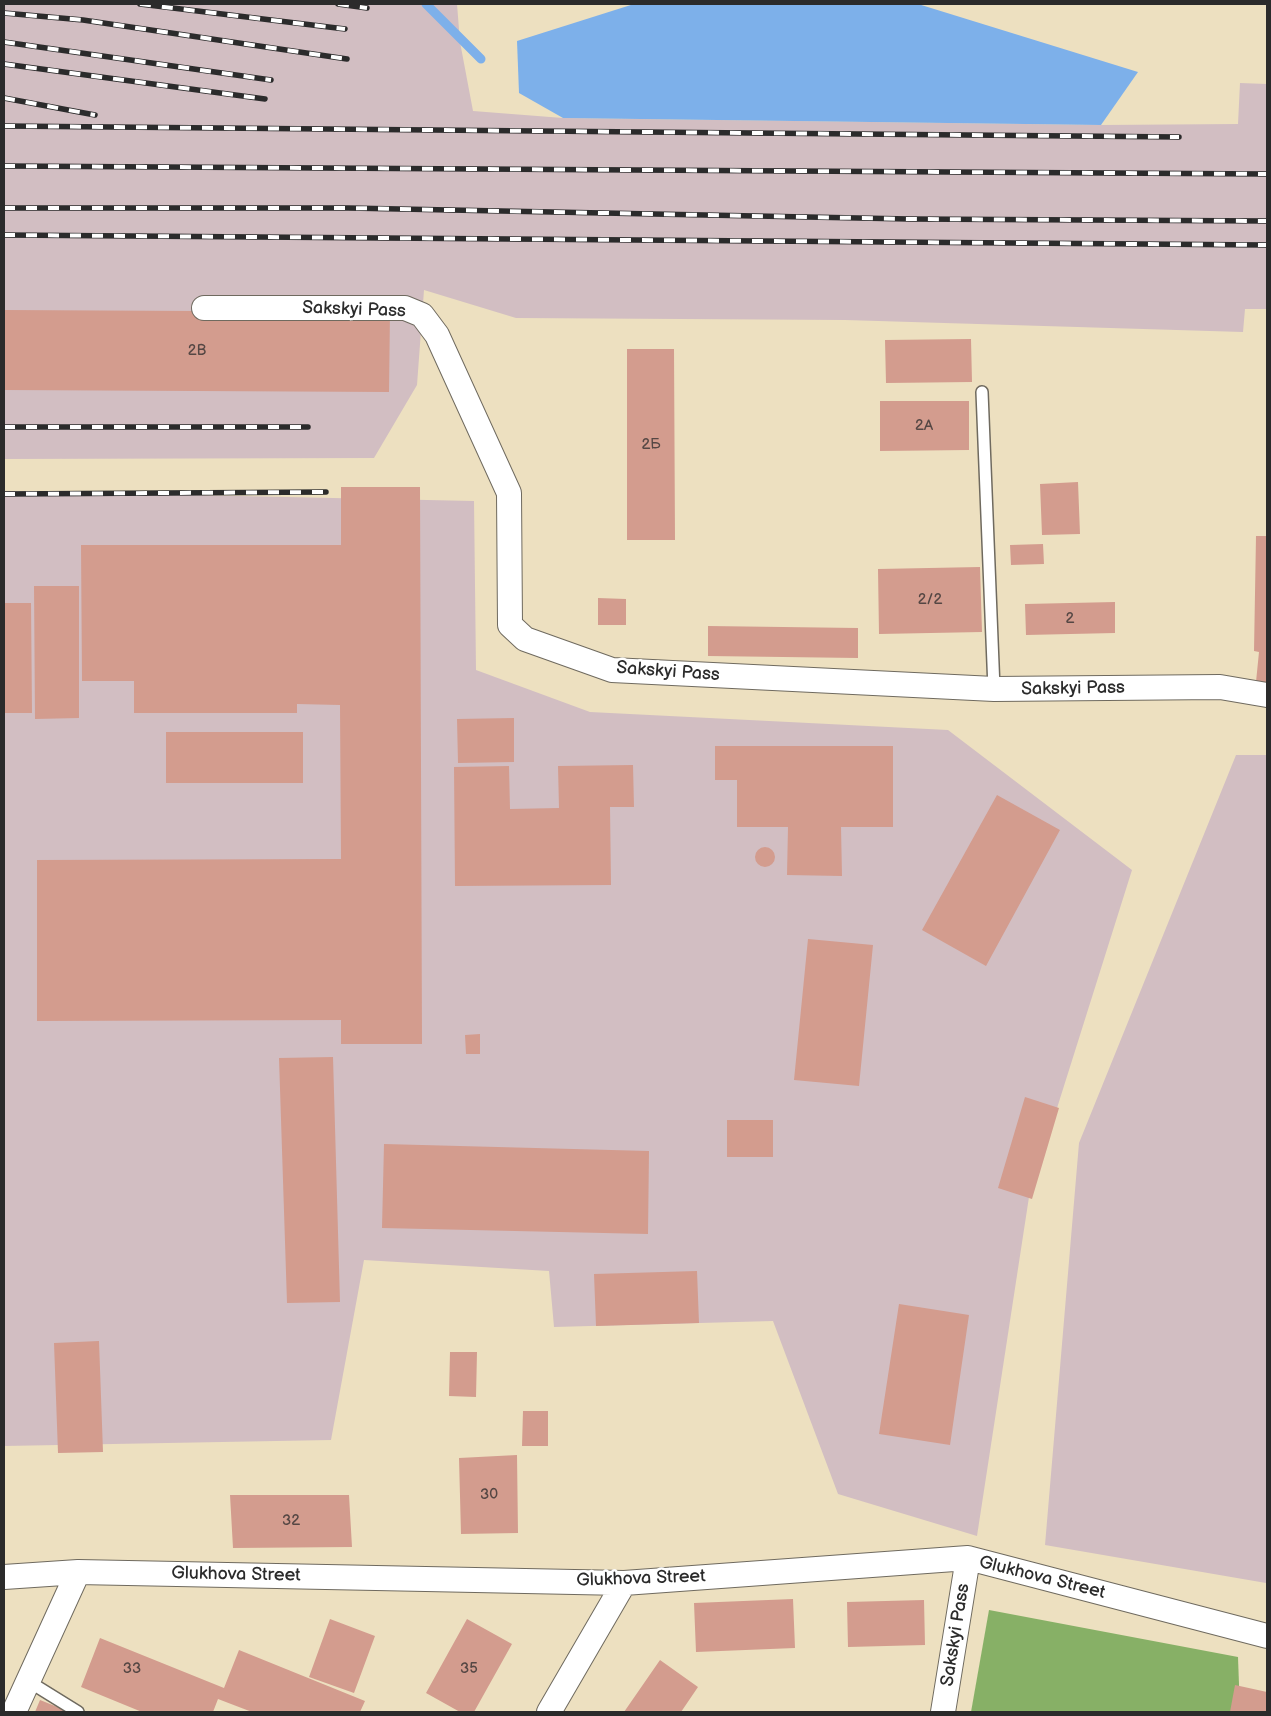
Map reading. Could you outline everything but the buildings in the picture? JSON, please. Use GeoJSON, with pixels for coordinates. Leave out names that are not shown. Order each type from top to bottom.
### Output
{"type":"FeatureCollection","features":[{"type":"Feature","properties":{"kind":"street","name":"Sakskyi Pass"},"geometry":{"type":"LineString","coordinates":[[204,308],[405,308],[422,314],[438,335],[509,493],[510,625],[524,639],[612,670],[994,689],[1220,687],[1267,695]]}},
{"type":"Feature","properties":{"kind":"street","name":"Sakskyi Pass"},"geometry":{"type":"LineString","coordinates":[[943,1712],[968,1558]]}},
{"type":"Feature","properties":{"kind":"street","name":"Glukhova Street"},"geometry":{"type":"LineString","coordinates":[[4,1577],[78,1572],[624,1583],[968,1558],[1267,1636]]}},
{"type":"Feature","properties":{"kind":"street"},"geometry":{"type":"LineString","coordinates":[[14,1712],[78,1572]]}},
{"type":"Feature","properties":{"kind":"street"},"geometry":{"type":"LineString","coordinates":[[550,1712],[624,1583]]}},
{"type":"Feature","properties":{"kind":"lane"},"geometry":{"type":"LineString","coordinates":[[982,392],[994,689]]}},
{"type":"Feature","properties":{"kind":"lane"},"geometry":{"type":"LineString","coordinates":[[28,1681],[78,1712]]}},
{"type":"Feature","properties":{"kind":"shaded area"},"geometry":{"type":"Polygon","coordinates":[[[4,4],[457,4],[460,42],[473,111],[563,118],[1101,125],[1238,124],[1240,83],[1267,84],[1267,309],[1245,309],[1243,332],[845,320],[516,318],[424,290],[417,385],[374,458],[4,459],[4,4]]]}},
{"type":"Feature","properties":{"kind":"shaded area"},"geometry":{"type":"Polygon","coordinates":[[[4,491],[474,501],[476,670],[590,712],[948,730],[1132,870],[1029,1197],[977,1536],[838,1494],[773,1321],[554,1327],[549,1271],[364,1260],[331,1440],[4,1446],[4,491]]]}},
{"type":"Feature","properties":{"kind":"shaded area"},"geometry":{"type":"Polygon","coordinates":[[[1236,755],[1267,755],[1266,1583],[1045,1545],[1079,1143],[1236,755]]]}},
{"type":"Feature","properties":{"kind":"green space"},"geometry":{"type":"Polygon","coordinates":[[[989,1610],[1238,1657],[1240,1712],[971,1712],[989,1610]]]}},
{"type":"Feature","properties":{"kind":"water"},"geometry":{"type":"Polygon","coordinates":[[[634,4],[918,4],[1138,72],[1101,125],[563,118],[519,93],[517,41],[634,4]]]}},
{"type":"Feature","properties":{"kind":"waterway"},"geometry":{"type":"LineString","coordinates":[[426,4],[481,59]]}},
{"type":"Feature","properties":{"kind":"railway"},"geometry":{"type":"LineString","coordinates":[[140,4],[345,29]]}},
{"type":"Feature","properties":{"kind":"railway"},"geometry":{"type":"LineString","coordinates":[[338,4],[367,8]]}},
{"type":"Feature","properties":{"kind":"railway"},"geometry":{"type":"LineString","coordinates":[[4,13],[83,20],[347,59]]}},
{"type":"Feature","properties":{"kind":"railway"},"geometry":{"type":"LineString","coordinates":[[4,42],[271,80]]}},
{"type":"Feature","properties":{"kind":"railway"},"geometry":{"type":"LineString","coordinates":[[4,64],[265,99]]}},
{"type":"Feature","properties":{"kind":"railway"},"geometry":{"type":"LineString","coordinates":[[4,98],[95,115]]}},
{"type":"Feature","properties":{"kind":"railway"},"geometry":{"type":"LineString","coordinates":[[4,126],[1179,137]]}},
{"type":"Feature","properties":{"kind":"railway"},"geometry":{"type":"LineString","coordinates":[[4,166],[1267,174]]}},
{"type":"Feature","properties":{"kind":"railway"},"geometry":{"type":"LineString","coordinates":[[4,208],[348,208],[909,219],[1267,221]]}},
{"type":"Feature","properties":{"kind":"railway"},"geometry":{"type":"LineString","coordinates":[[4,235],[1267,245]]}},
{"type":"Feature","properties":{"kind":"railway"},"geometry":{"type":"LineString","coordinates":[[4,427],[308,427]]}},
{"type":"Feature","properties":{"kind":"railway"},"geometry":{"type":"LineString","coordinates":[[4,494],[326,492]]}}]}
